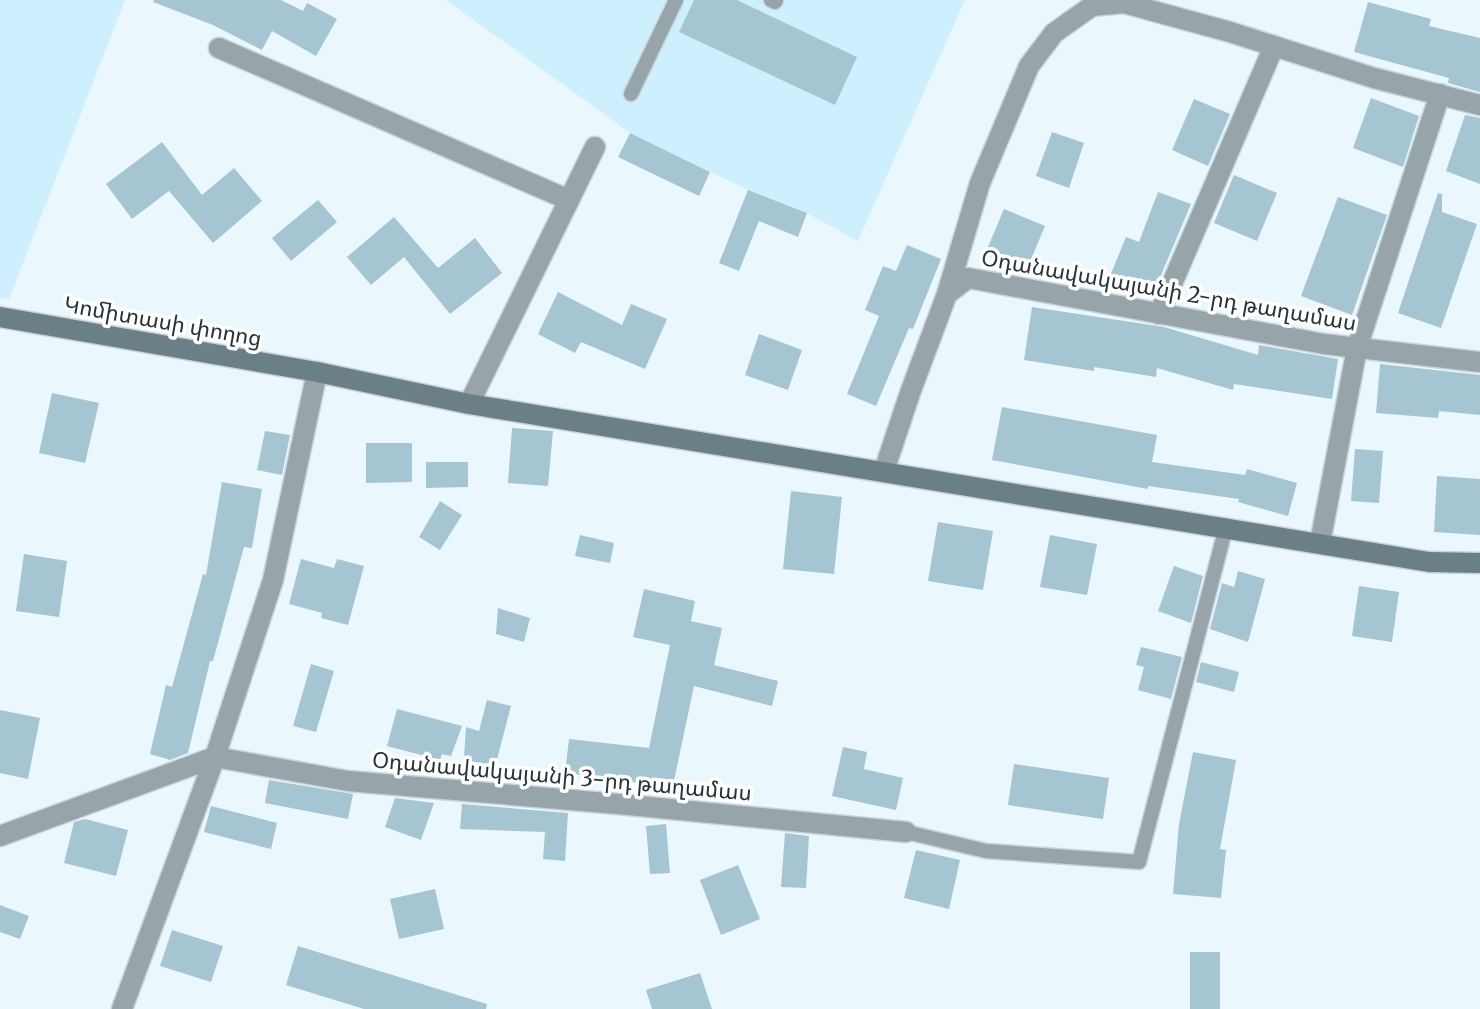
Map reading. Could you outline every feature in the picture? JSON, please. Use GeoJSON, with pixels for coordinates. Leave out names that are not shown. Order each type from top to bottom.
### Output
{"type":"FeatureCollection","features":[{"type":"Feature","properties":{"kind":"main road","name":"Կոմիտասի փողոց"},"geometry":{"type":"LineString","coordinates":[[0,317],[317,372],[469,404],[1429,562],[1480,563]]}},
{"type":"Feature","properties":{"kind":"street"},"geometry":{"type":"LineString","coordinates":[[884,471],[947,294],[980,183],[1029,66],[1054,33],[1092,6],[1124,3],[1374,78],[1480,105]]}},
{"type":"Feature","properties":{"kind":"street"},"geometry":{"type":"LineString","coordinates":[[1159,314],[1274,46]]}},
{"type":"Feature","properties":{"kind":"street"},"geometry":{"type":"LineString","coordinates":[[219,48],[569,200]]}},
{"type":"Feature","properties":{"kind":"street"},"geometry":{"type":"LineString","coordinates":[[1320,543],[1357,348],[1440,94]]}},
{"type":"Feature","properties":{"kind":"street"},"geometry":{"type":"LineString","coordinates":[[469,404],[595,147]]}},
{"type":"Feature","properties":{"kind":"street","name":"Օդանավակայանի 2-րդ թաղամաս"},"geometry":{"type":"LineString","coordinates":[[947,294],[968,278],[1324,344],[1480,362]]}},
{"type":"Feature","properties":{"kind":"street"},"geometry":{"type":"LineString","coordinates":[[122,1009],[215,757],[273,580],[317,372]]}},
{"type":"Feature","properties":{"kind":"street"},"geometry":{"type":"LineString","coordinates":[[0,836],[215,757]]}},
{"type":"Feature","properties":{"kind":"street","name":"Օդանավակայանի 3-րդ թաղամաս"},"geometry":{"type":"LineString","coordinates":[[215,757],[348,781],[906,832]]}},
{"type":"Feature","properties":{"kind":"lane"},"geometry":{"type":"LineString","coordinates":[[631,94],[676,0]]}},
{"type":"Feature","properties":{"kind":"lane"},"geometry":{"type":"LineString","coordinates":[[906,832],[986,851],[1139,862],[1226,527]]}},
{"type":"Feature","properties":{"kind":"shaded area"},"geometry":{"type":"Polygon","coordinates":[[[0,0],[125,0],[9,299],[0,298],[0,0]]]}},
{"type":"Feature","properties":{"kind":"shaded area"},"geometry":{"type":"Polygon","coordinates":[[[446,0],[965,0],[858,241],[807,213],[748,190],[630,133],[446,0]]]}},
{"type":"Feature","properties":{"kind":"building"},"geometry":{"type":"Polygon","coordinates":[[[154,0],[281,0],[303,11],[307,3],[337,19],[316,56],[272,31],[262,50],[154,0]]]}},
{"type":"Feature","properties":{"kind":"building"},"geometry":{"type":"Polygon","coordinates":[[[694,0],[737,0],[857,57],[835,105],[679,32],[694,0]]]}},
{"type":"Feature","properties":{"kind":"building"},"geometry":{"type":"Polygon","coordinates":[[[1368,2],[1431,19],[1429,26],[1480,38],[1480,92],[1448,83],[1449,78],[1354,52],[1368,2]]]}},
{"type":"Feature","properties":{"kind":"building"},"geometry":{"type":"Polygon","coordinates":[[[1371,98],[1419,116],[1403,167],[1353,148],[1371,98]]]}},
{"type":"Feature","properties":{"kind":"building"},"geometry":{"type":"Polygon","coordinates":[[[1194,99],[1230,114],[1208,166],[1172,150],[1194,99]]]}},
{"type":"Feature","properties":{"kind":"building"},"geometry":{"type":"Polygon","coordinates":[[[1465,115],[1480,118],[1480,184],[1446,171],[1465,115]]]}},
{"type":"Feature","properties":{"kind":"building"},"geometry":{"type":"Polygon","coordinates":[[[1052,132],[1084,143],[1069,188],[1036,176],[1052,132]]]}},
{"type":"Feature","properties":{"kind":"building"},"geometry":{"type":"Polygon","coordinates":[[[630,133],[710,172],[699,196],[618,157],[630,133]]]}},
{"type":"Feature","properties":{"kind":"building"},"geometry":{"type":"Polygon","coordinates":[[[162,142],[202,195],[234,168],[262,201],[213,243],[169,191],[132,219],[106,184],[162,142]]]}},
{"type":"Feature","properties":{"kind":"building"},"geometry":{"type":"Polygon","coordinates":[[[1234,175],[1277,193],[1257,241],[1214,223],[1234,175]]]}},
{"type":"Feature","properties":{"kind":"building"},"geometry":{"type":"Polygon","coordinates":[[[748,190],[807,213],[798,237],[759,221],[739,271],[719,263],[748,190]]]}},
{"type":"Feature","properties":{"kind":"building"},"geometry":{"type":"Polygon","coordinates":[[[1158,192],[1191,204],[1153,294],[1110,276],[1126,237],[1139,242],[1158,192]]]}},
{"type":"Feature","properties":{"kind":"building"},"geometry":{"type":"Polygon","coordinates":[[[1438,193],[1442,194],[1442,212],[1477,224],[1441,328],[1398,313],[1438,193]]]}},
{"type":"Feature","properties":{"kind":"building"},"geometry":{"type":"Polygon","coordinates":[[[1338,197],[1387,215],[1352,315],[1301,296],[1338,197]]]}},
{"type":"Feature","properties":{"kind":"building"},"geometry":{"type":"Polygon","coordinates":[[[318,200],[337,222],[291,261],[272,238],[318,200]]]}},
{"type":"Feature","properties":{"kind":"building"},"geometry":{"type":"Polygon","coordinates":[[[1004,209],[1045,226],[1026,271],[985,254],[1004,209]]]}},
{"type":"Feature","properties":{"kind":"building"},"geometry":{"type":"Polygon","coordinates":[[[394,217],[438,268],[475,238],[502,273],[450,314],[404,257],[371,285],[347,257],[394,217]]]}},
{"type":"Feature","properties":{"kind":"building"},"geometry":{"type":"Polygon","coordinates":[[[907,245],[941,259],[913,329],[909,328],[876,406],[847,394],[879,316],[865,310],[883,266],[896,271],[907,245]]]}},
{"type":"Feature","properties":{"kind":"building"},"geometry":{"type":"Polygon","coordinates":[[[558,292],[622,325],[631,304],[667,319],[645,369],[581,342],[575,353],[538,334],[558,292]]]}},
{"type":"Feature","properties":{"kind":"building"},"geometry":{"type":"Polygon","coordinates":[[[1032,307],[1164,327],[1258,355],[1259,345],[1338,359],[1332,399],[1234,384],[1233,390],[1157,368],[1156,377],[1024,360],[1032,307]]]}},
{"type":"Feature","properties":{"kind":"building"},"geometry":{"type":"Polygon","coordinates":[[[759,334],[802,350],[788,390],[745,375],[759,334]]]}},
{"type":"Feature","properties":{"kind":"building"},"geometry":{"type":"Polygon","coordinates":[[[1380,364],[1480,375],[1480,415],[1439,411],[1438,418],[1376,413],[1380,364]]]}},
{"type":"Feature","properties":{"kind":"building"},"geometry":{"type":"Polygon","coordinates":[[[52,393],[99,403],[85,463],[39,453],[52,393]]]}},
{"type":"Feature","properties":{"kind":"building"},"geometry":{"type":"Polygon","coordinates":[[[1002,407],[1157,435],[1152,462],[1245,475],[1247,469],[1297,483],[1288,516],[1238,502],[1239,499],[1148,486],[1148,489],[992,460],[1002,407]]]}},
{"type":"Feature","properties":{"kind":"building"},"geometry":{"type":"Polygon","coordinates":[[[512,428],[553,431],[548,486],[508,483],[512,428]]]}},
{"type":"Feature","properties":{"kind":"building"},"geometry":{"type":"Polygon","coordinates":[[[265,431],[290,435],[282,475],[257,470],[265,431]]]}},
{"type":"Feature","properties":{"kind":"building"},"geometry":{"type":"Polygon","coordinates":[[[366,443],[412,443],[412,482],[366,483],[366,443]]]}},
{"type":"Feature","properties":{"kind":"building"},"geometry":{"type":"Polygon","coordinates":[[[1355,449],[1383,451],[1379,503],[1351,501],[1355,449]]]}},
{"type":"Feature","properties":{"kind":"building"},"geometry":{"type":"Polygon","coordinates":[[[426,462],[468,462],[468,487],[426,488],[426,462]]]}},
{"type":"Feature","properties":{"kind":"building"},"geometry":{"type":"Polygon","coordinates":[[[1437,476],[1480,479],[1480,535],[1434,532],[1437,476]]]}},
{"type":"Feature","properties":{"kind":"building"},"geometry":{"type":"Polygon","coordinates":[[[222,482],[262,489],[252,548],[244,547],[213,661],[210,661],[188,753],[170,760],[150,754],[166,685],[172,687],[203,574],[206,575],[222,482]]]}},
{"type":"Feature","properties":{"kind":"building"},"geometry":{"type":"Polygon","coordinates":[[[791,491],[842,497],[834,574],[783,569],[791,491]]]}},
{"type":"Feature","properties":{"kind":"building"},"geometry":{"type":"Polygon","coordinates":[[[440,501],[462,515],[440,550],[419,537],[440,501]]]}},
{"type":"Feature","properties":{"kind":"building"},"geometry":{"type":"Polygon","coordinates":[[[938,522],[993,531],[983,590],[928,581],[938,522]]]}},
{"type":"Feature","properties":{"kind":"building"},"geometry":{"type":"Polygon","coordinates":[[[580,535],[614,543],[610,563],[575,556],[580,535]]]}},
{"type":"Feature","properties":{"kind":"building"},"geometry":{"type":"Polygon","coordinates":[[[1050,535],[1097,544],[1087,595],[1040,587],[1050,535]]]}},
{"type":"Feature","properties":{"kind":"building"},"geometry":{"type":"Polygon","coordinates":[[[24,554],[67,561],[59,617],[16,611],[24,554]]]}},
{"type":"Feature","properties":{"kind":"building"},"geometry":{"type":"Polygon","coordinates":[[[301,559],[334,568],[337,559],[364,566],[348,625],[321,618],[322,613],[289,604],[301,559]]]}},
{"type":"Feature","properties":{"kind":"building"},"geometry":{"type":"Polygon","coordinates":[[[1174,566],[1203,576],[1191,623],[1158,611],[1174,566]]]}},
{"type":"Feature","properties":{"kind":"building"},"geometry":{"type":"Polygon","coordinates":[[[1238,571],[1265,579],[1248,642],[1210,629],[1222,583],[1234,587],[1238,571]]]}},
{"type":"Feature","properties":{"kind":"building"},"geometry":{"type":"Polygon","coordinates":[[[1359,586],[1399,592],[1392,642],[1352,636],[1359,586]]]}},
{"type":"Feature","properties":{"kind":"building"},"geometry":{"type":"Polygon","coordinates":[[[644,589],[695,601],[691,621],[722,628],[714,665],[778,681],[772,706],[694,686],[672,790],[565,773],[569,739],[649,748],[670,645],[633,637],[644,589]]]}},
{"type":"Feature","properties":{"kind":"building"},"geometry":{"type":"Polygon","coordinates":[[[498,608],[530,618],[524,642],[496,634],[498,608]]]}},
{"type":"Feature","properties":{"kind":"building"},"geometry":{"type":"Polygon","coordinates":[[[1141,647],[1182,657],[1171,699],[1138,690],[1144,667],[1136,665],[1141,647]]]}},
{"type":"Feature","properties":{"kind":"building"},"geometry":{"type":"Polygon","coordinates":[[[1201,662],[1239,672],[1234,692],[1196,682],[1201,662]]]}},
{"type":"Feature","properties":{"kind":"building"},"geometry":{"type":"Polygon","coordinates":[[[311,664],[334,671],[316,732],[293,726],[311,664]]]}},
{"type":"Feature","properties":{"kind":"building"},"geometry":{"type":"Polygon","coordinates":[[[487,700],[511,706],[495,767],[464,759],[466,727],[479,731],[487,700]]]}},
{"type":"Feature","properties":{"kind":"building"},"geometry":{"type":"Polygon","coordinates":[[[397,709],[462,726],[451,756],[442,754],[440,760],[387,746],[397,709]]]}},
{"type":"Feature","properties":{"kind":"building"},"geometry":{"type":"Polygon","coordinates":[[[0,710],[40,718],[28,779],[0,773],[0,710]]]}},
{"type":"Feature","properties":{"kind":"building"},"geometry":{"type":"Polygon","coordinates":[[[843,747],[867,752],[864,769],[903,778],[896,810],[832,796],[843,747]]]}},
{"type":"Feature","properties":{"kind":"building"},"geometry":{"type":"Polygon","coordinates":[[[1193,752],[1236,760],[1220,849],[1226,850],[1221,898],[1173,894],[1179,824],[1193,752]]]}},
{"type":"Feature","properties":{"kind":"building"},"geometry":{"type":"Polygon","coordinates":[[[1014,764],[1109,778],[1103,819],[1008,805],[1014,764]]]}},
{"type":"Feature","properties":{"kind":"building"},"geometry":{"type":"Polygon","coordinates":[[[269,780],[353,794],[348,819],[265,803],[269,780]]]}},
{"type":"Feature","properties":{"kind":"building"},"geometry":{"type":"Polygon","coordinates":[[[395,798],[434,803],[421,840],[385,827],[395,798]]]}},
{"type":"Feature","properties":{"kind":"building"},"geometry":{"type":"Polygon","coordinates":[[[462,804],[568,813],[565,861],[543,859],[545,832],[460,829],[462,804]]]}},
{"type":"Feature","properties":{"kind":"building"},"geometry":{"type":"Polygon","coordinates":[[[211,806],[277,823],[271,849],[204,832],[211,806]]]}},
{"type":"Feature","properties":{"kind":"building"},"geometry":{"type":"Polygon","coordinates":[[[85,819],[128,830],[116,876],[64,863],[74,822],[85,819]]]}},
{"type":"Feature","properties":{"kind":"building"},"geometry":{"type":"Polygon","coordinates":[[[666,824],[670,873],[650,874],[646,826],[666,824]]]}},
{"type":"Feature","properties":{"kind":"building"},"geometry":{"type":"Polygon","coordinates":[[[785,833],[809,836],[806,888],[781,887],[785,833]]]}},
{"type":"Feature","properties":{"kind":"building"},"geometry":{"type":"Polygon","coordinates":[[[916,850],[960,860],[949,909],[904,898],[916,850]]]}},
{"type":"Feature","properties":{"kind":"building"},"geometry":{"type":"Polygon","coordinates":[[[738,865],[760,919],[721,935],[700,880],[738,865]]]}},
{"type":"Feature","properties":{"kind":"building"},"geometry":{"type":"Polygon","coordinates":[[[435,889],[444,929],[399,939],[390,899],[435,889]]]}},
{"type":"Feature","properties":{"kind":"building"},"geometry":{"type":"Polygon","coordinates":[[[0,905],[29,916],[20,939],[0,932],[0,905]]]}},
{"type":"Feature","properties":{"kind":"building"},"geometry":{"type":"Polygon","coordinates":[[[172,930],[223,946],[211,982],[160,966],[172,930]]]}},
{"type":"Feature","properties":{"kind":"building"},"geometry":{"type":"Polygon","coordinates":[[[298,946],[487,1004],[486,1009],[364,1009],[286,985],[298,946]]]}},
{"type":"Feature","properties":{"kind":"building"},"geometry":{"type":"Polygon","coordinates":[[[1190,952],[1220,952],[1220,1009],[1190,1009],[1190,952]]]}},
{"type":"Feature","properties":{"kind":"building"},"geometry":{"type":"Polygon","coordinates":[[[700,973],[712,1009],[652,1009],[646,990],[700,973]]]}}]}
